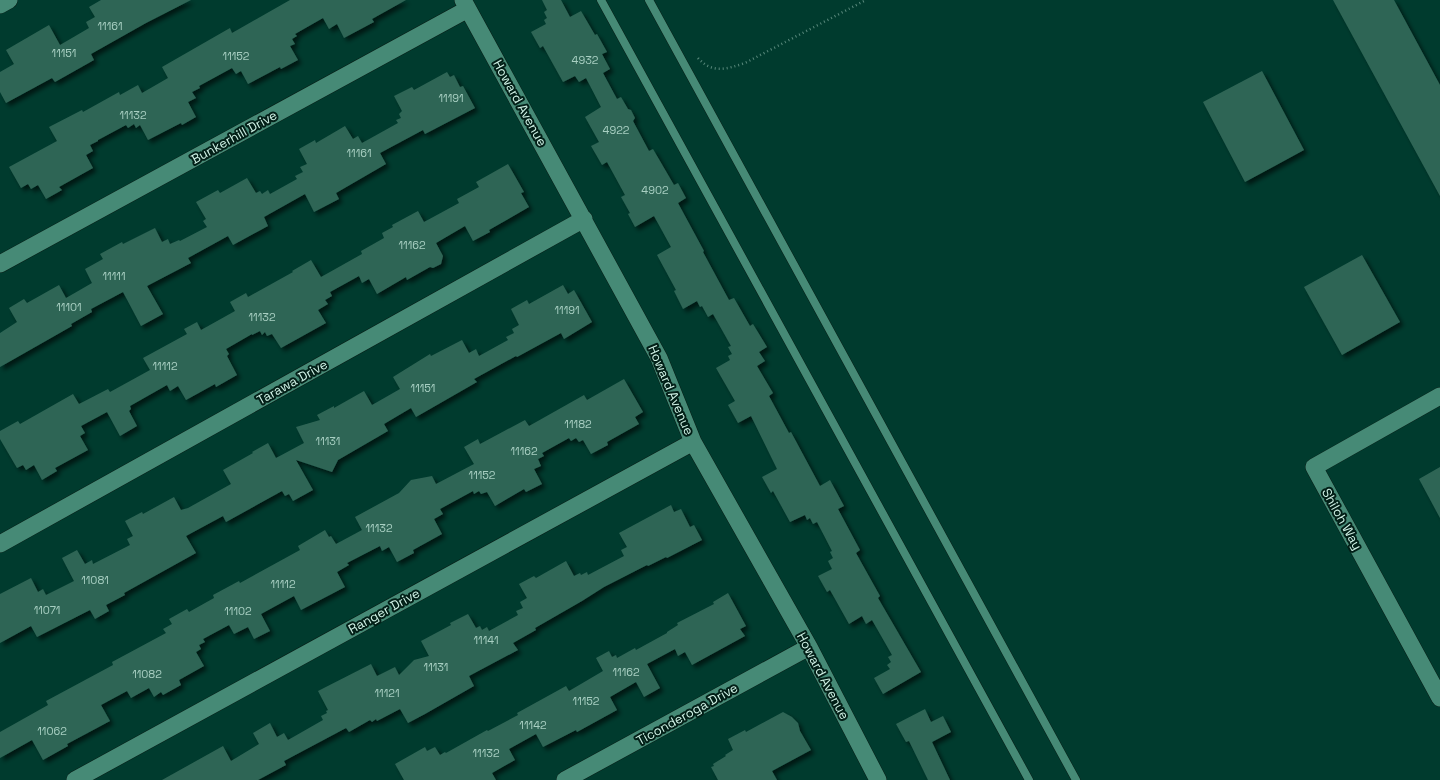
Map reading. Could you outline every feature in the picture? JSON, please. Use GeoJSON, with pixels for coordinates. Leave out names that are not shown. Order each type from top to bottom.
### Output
{"type":"FeatureCollection","features":[{"type":"Feature","properties":{"kind":"street"},"geometry":{"type":"LineString","coordinates":[[0,5],[9,0]]}},
{"type":"Feature","properties":{"kind":"street","name":"Howard Avenue"},"geometry":{"type":"LineString","coordinates":[[466,4],[659,358],[693,442],[809,647],[878,780]]}},
{"type":"Feature","properties":{"kind":"street","name":"Bunkerhill Drive"},"geometry":{"type":"LineString","coordinates":[[0,264],[466,4]]}},
{"type":"Feature","properties":{"kind":"street","name":"Tarawa Drive"},"geometry":{"type":"LineString","coordinates":[[0,544],[584,219]]}},
{"type":"Feature","properties":{"kind":"street","name":"Shiloh Way"},"geometry":{"type":"LineString","coordinates":[[1440,396],[1314,467],[1440,698]]}},
{"type":"Feature","properties":{"kind":"street","name":"Ranger Drive"},"geometry":{"type":"LineString","coordinates":[[75,780],[693,442]]}},
{"type":"Feature","properties":{"kind":"street","name":"Ticonderoga Drive"},"geometry":{"type":"LineString","coordinates":[[565,780],[809,647]]}},
{"type":"Feature","properties":{"kind":"lane"},"geometry":{"type":"LineString","coordinates":[[601,0],[1029,780]]}},
{"type":"Feature","properties":{"kind":"lane"},"geometry":{"type":"LineString","coordinates":[[649,0],[1076,780]]}},
{"type":"Feature","properties":{"kind":"path"},"geometry":{"type":"LineString","coordinates":[[695,53],[699,60],[709,68],[728,69],[744,63],[866,0]]}},
{"type":"Feature","properties":{"kind":"building"},"geometry":{"type":"Polygon","coordinates":[[[101,0],[191,0],[91,54],[94,60],[55,82],[52,78],[6,103],[0,92],[0,72],[14,64],[6,50],[49,25],[60,45],[89,28],[86,22],[95,17],[89,7],[101,0]]]}},
{"type":"Feature","properties":{"kind":"building"},"geometry":{"type":"Polygon","coordinates":[[[290,0],[406,0],[372,19],[374,22],[344,38],[337,24],[329,29],[323,18],[295,34],[297,36],[292,39],[295,44],[290,46],[298,60],[281,69],[280,67],[248,84],[241,71],[236,74],[232,68],[199,86],[200,88],[192,92],[196,98],[188,102],[196,117],[182,125],[181,123],[148,140],[140,125],[136,128],[134,124],[128,128],[126,125],[98,140],[90,145],[93,151],[86,155],[93,168],[59,187],[62,190],[46,199],[38,185],[31,189],[28,184],[21,188],[9,167],[57,141],[49,127],[82,110],[83,112],[119,92],[120,95],[138,85],[142,93],[168,78],[162,67],[230,28],[232,33],[290,0]]]}},
{"type":"Feature","properties":{"kind":"building"},"geometry":{"type":"Polygon","coordinates":[[[542,0],[561,0],[570,17],[581,11],[595,35],[597,34],[607,52],[602,54],[610,69],[603,73],[617,99],[621,97],[628,109],[631,110],[635,118],[633,121],[649,151],[653,149],[674,185],[678,183],[686,198],[678,203],[729,300],[734,298],[750,326],[753,324],[767,347],[759,352],[765,361],[757,366],[773,393],[769,396],[789,433],[791,432],[820,486],[830,480],[844,506],[838,509],[860,550],[856,553],[880,596],[878,598],[921,672],[883,694],[874,678],[890,669],[887,665],[891,662],[888,657],[892,655],[872,620],[866,624],[862,616],[849,624],[830,590],[827,592],[818,576],[832,569],[828,561],[833,558],[830,552],[832,551],[817,522],[813,524],[810,518],[807,520],[805,515],[790,522],[773,491],[771,493],[762,477],[777,469],[751,416],[738,423],[728,405],[735,401],[716,368],[730,360],[728,356],[732,354],[728,347],[731,346],[713,314],[708,317],[702,306],[700,307],[697,301],[683,309],[674,291],[676,290],[657,255],[671,247],[654,216],[635,227],[628,214],[630,213],[621,197],[625,195],[607,162],[602,165],[591,146],[599,142],[585,117],[601,107],[586,78],[579,82],[575,76],[563,82],[543,46],[540,48],[531,32],[546,24],[544,20],[547,18],[544,12],[547,10],[542,0]]]}},
{"type":"Feature","properties":{"kind":"building"},"geometry":{"type":"Polygon","coordinates":[[[1333,0],[1394,0],[1440,85],[1440,196],[1333,0]]]}},
{"type":"Feature","properties":{"kind":"building"},"geometry":{"type":"Polygon","coordinates":[[[1262,71],[1304,150],[1245,182],[1203,102],[1262,71]]]}},
{"type":"Feature","properties":{"kind":"building"},"geometry":{"type":"Polygon","coordinates":[[[447,72],[450,77],[454,75],[460,87],[463,86],[475,108],[425,134],[423,130],[380,153],[386,164],[336,193],[339,199],[314,212],[305,194],[264,217],[268,226],[233,245],[228,236],[188,258],[191,263],[147,286],[163,314],[141,326],[123,292],[91,309],[92,312],[71,324],[72,326],[0,367],[0,333],[17,322],[9,308],[24,299],[27,303],[59,285],[66,298],[92,283],[85,269],[103,259],[100,254],[122,242],[123,244],[155,228],[162,242],[168,239],[170,244],[179,240],[180,241],[207,227],[203,221],[206,219],[196,202],[218,190],[220,193],[247,178],[256,193],[260,191],[262,194],[268,190],[270,194],[297,179],[295,176],[303,172],[300,167],[307,164],[299,149],[315,140],[316,143],[345,126],[353,139],[358,136],[362,143],[398,123],[396,120],[401,118],[399,114],[402,111],[394,96],[412,87],[414,90],[447,72]]]}},
{"type":"Feature","properties":{"kind":"building"},"geometry":{"type":"Polygon","coordinates":[[[508,164],[524,192],[521,193],[529,207],[473,241],[465,226],[436,243],[443,256],[441,264],[433,268],[430,267],[407,280],[406,277],[377,294],[369,279],[362,283],[359,276],[330,292],[332,296],[325,300],[328,304],[318,310],[326,323],[281,348],[272,334],[267,336],[265,332],[262,335],[260,331],[252,334],[226,349],[229,354],[227,356],[237,375],[216,387],[215,384],[186,400],[178,386],[170,391],[167,385],[130,406],[131,409],[129,411],[137,426],[120,436],[107,412],[81,426],[85,433],[80,436],[88,450],[55,468],[57,471],[42,480],[34,465],[26,470],[23,465],[17,468],[0,439],[0,431],[18,421],[20,424],[73,394],[79,404],[108,389],[110,392],[150,370],[143,358],[187,334],[184,329],[197,322],[201,330],[235,311],[230,302],[246,293],[248,297],[293,272],[292,271],[311,260],[321,277],[362,254],[361,251],[384,238],[382,233],[393,227],[392,225],[418,211],[424,222],[459,203],[457,199],[479,187],[476,182],[508,164]]]}},
{"type":"Feature","properties":{"kind":"building"},"geometry":{"type":"Polygon","coordinates":[[[1362,255],[1400,322],[1342,355],[1304,287],[1362,255]]]}},
{"type":"Feature","properties":{"kind":"building"},"geometry":{"type":"Polygon","coordinates":[[[563,285],[568,294],[574,290],[592,322],[564,339],[561,333],[517,357],[516,356],[474,379],[477,382],[416,417],[411,408],[384,424],[388,431],[338,460],[332,472],[296,460],[313,490],[293,501],[289,494],[285,496],[282,491],[226,522],[223,516],[186,536],[196,553],[124,593],[125,595],[106,605],[109,611],[95,619],[90,610],[37,637],[31,626],[0,643],[0,594],[31,578],[38,592],[43,589],[46,595],[74,581],[62,558],[77,550],[85,564],[92,560],[93,564],[130,545],[127,539],[133,536],[125,521],[142,512],[143,514],[174,497],[181,510],[188,508],[231,484],[223,470],[268,443],[276,458],[304,443],[296,427],[320,420],[317,415],[334,406],[334,408],[364,391],[372,405],[400,389],[393,377],[430,354],[431,356],[462,340],[469,353],[476,349],[479,356],[508,340],[506,337],[514,333],[512,329],[519,325],[511,309],[527,300],[529,304],[563,285]]]}},
{"type":"Feature","properties":{"kind":"building"},"geometry":{"type":"Polygon","coordinates":[[[624,379],[643,412],[635,417],[639,424],[607,442],[608,445],[591,454],[583,440],[579,442],[576,438],[571,441],[569,438],[542,453],[544,456],[538,459],[541,466],[534,469],[542,484],[526,492],[524,489],[495,506],[487,492],[481,494],[479,491],[474,494],[473,491],[440,509],[443,514],[434,519],[442,534],[413,550],[414,553],[397,562],[389,547],[382,551],[380,546],[347,563],[349,565],[337,572],[345,587],[301,610],[294,596],[261,614],[270,631],[254,639],[248,627],[234,634],[229,625],[203,639],[205,642],[199,645],[201,649],[196,652],[204,666],[179,680],[181,685],[163,695],[161,692],[154,697],[149,688],[131,698],[127,691],[101,705],[110,721],[67,744],[68,746],[43,760],[32,740],[0,758],[0,732],[48,705],[46,701],[113,665],[112,662],[166,633],[163,629],[172,624],[169,619],[187,609],[189,612],[214,598],[213,595],[239,581],[240,583],[300,550],[298,546],[325,530],[336,544],[362,530],[355,517],[399,493],[411,480],[432,476],[436,484],[474,464],[464,447],[478,439],[480,444],[525,420],[529,426],[584,395],[587,400],[624,379]]]}},
{"type":"Feature","properties":{"kind":"building"},"geometry":{"type":"Polygon","coordinates":[[[1440,467],[1440,518],[1419,479],[1440,467]]]}},
{"type":"Feature","properties":{"kind":"building"},"geometry":{"type":"Polygon","coordinates":[[[671,505],[674,512],[681,509],[690,527],[694,525],[702,540],[667,558],[666,557],[648,566],[647,565],[604,587],[535,628],[536,630],[513,643],[518,650],[469,676],[474,686],[425,714],[408,723],[400,709],[377,721],[376,719],[372,722],[370,720],[349,732],[346,728],[284,761],[286,765],[258,780],[162,780],[223,746],[231,761],[259,744],[253,733],[270,723],[277,737],[284,733],[288,740],[323,720],[321,716],[327,713],[326,711],[328,710],[318,691],[371,664],[377,676],[395,667],[399,675],[414,660],[429,656],[421,641],[468,614],[476,628],[480,626],[482,630],[487,627],[489,631],[518,615],[516,611],[523,608],[520,602],[527,598],[519,584],[534,576],[536,578],[566,561],[574,576],[587,572],[588,575],[624,556],[621,550],[627,547],[619,533],[671,505]]]}},
{"type":"Feature","properties":{"kind":"building"},"geometry":{"type":"Polygon","coordinates":[[[728,593],[746,626],[740,629],[745,636],[692,665],[685,652],[678,656],[675,649],[647,664],[660,688],[644,697],[636,682],[610,697],[617,710],[577,732],[576,730],[543,747],[536,734],[509,749],[515,760],[492,773],[496,780],[404,780],[395,764],[425,747],[427,751],[435,747],[440,755],[445,752],[446,753],[487,730],[488,731],[518,715],[517,713],[566,686],[569,691],[603,671],[596,658],[609,651],[612,657],[616,655],[617,658],[635,648],[636,650],[667,633],[678,625],[677,623],[714,604],[713,602],[728,593]]]}},
{"type":"Feature","properties":{"kind":"building"},"geometry":{"type":"Polygon","coordinates":[[[925,709],[931,722],[943,716],[951,732],[932,742],[950,780],[928,780],[909,741],[906,742],[896,724],[925,709]]]}},
{"type":"Feature","properties":{"kind":"building"},"geometry":{"type":"Polygon","coordinates":[[[783,712],[792,717],[798,723],[800,731],[811,750],[772,771],[777,780],[718,780],[711,767],[733,750],[728,739],[745,730],[746,732],[783,712]]]}}]}
